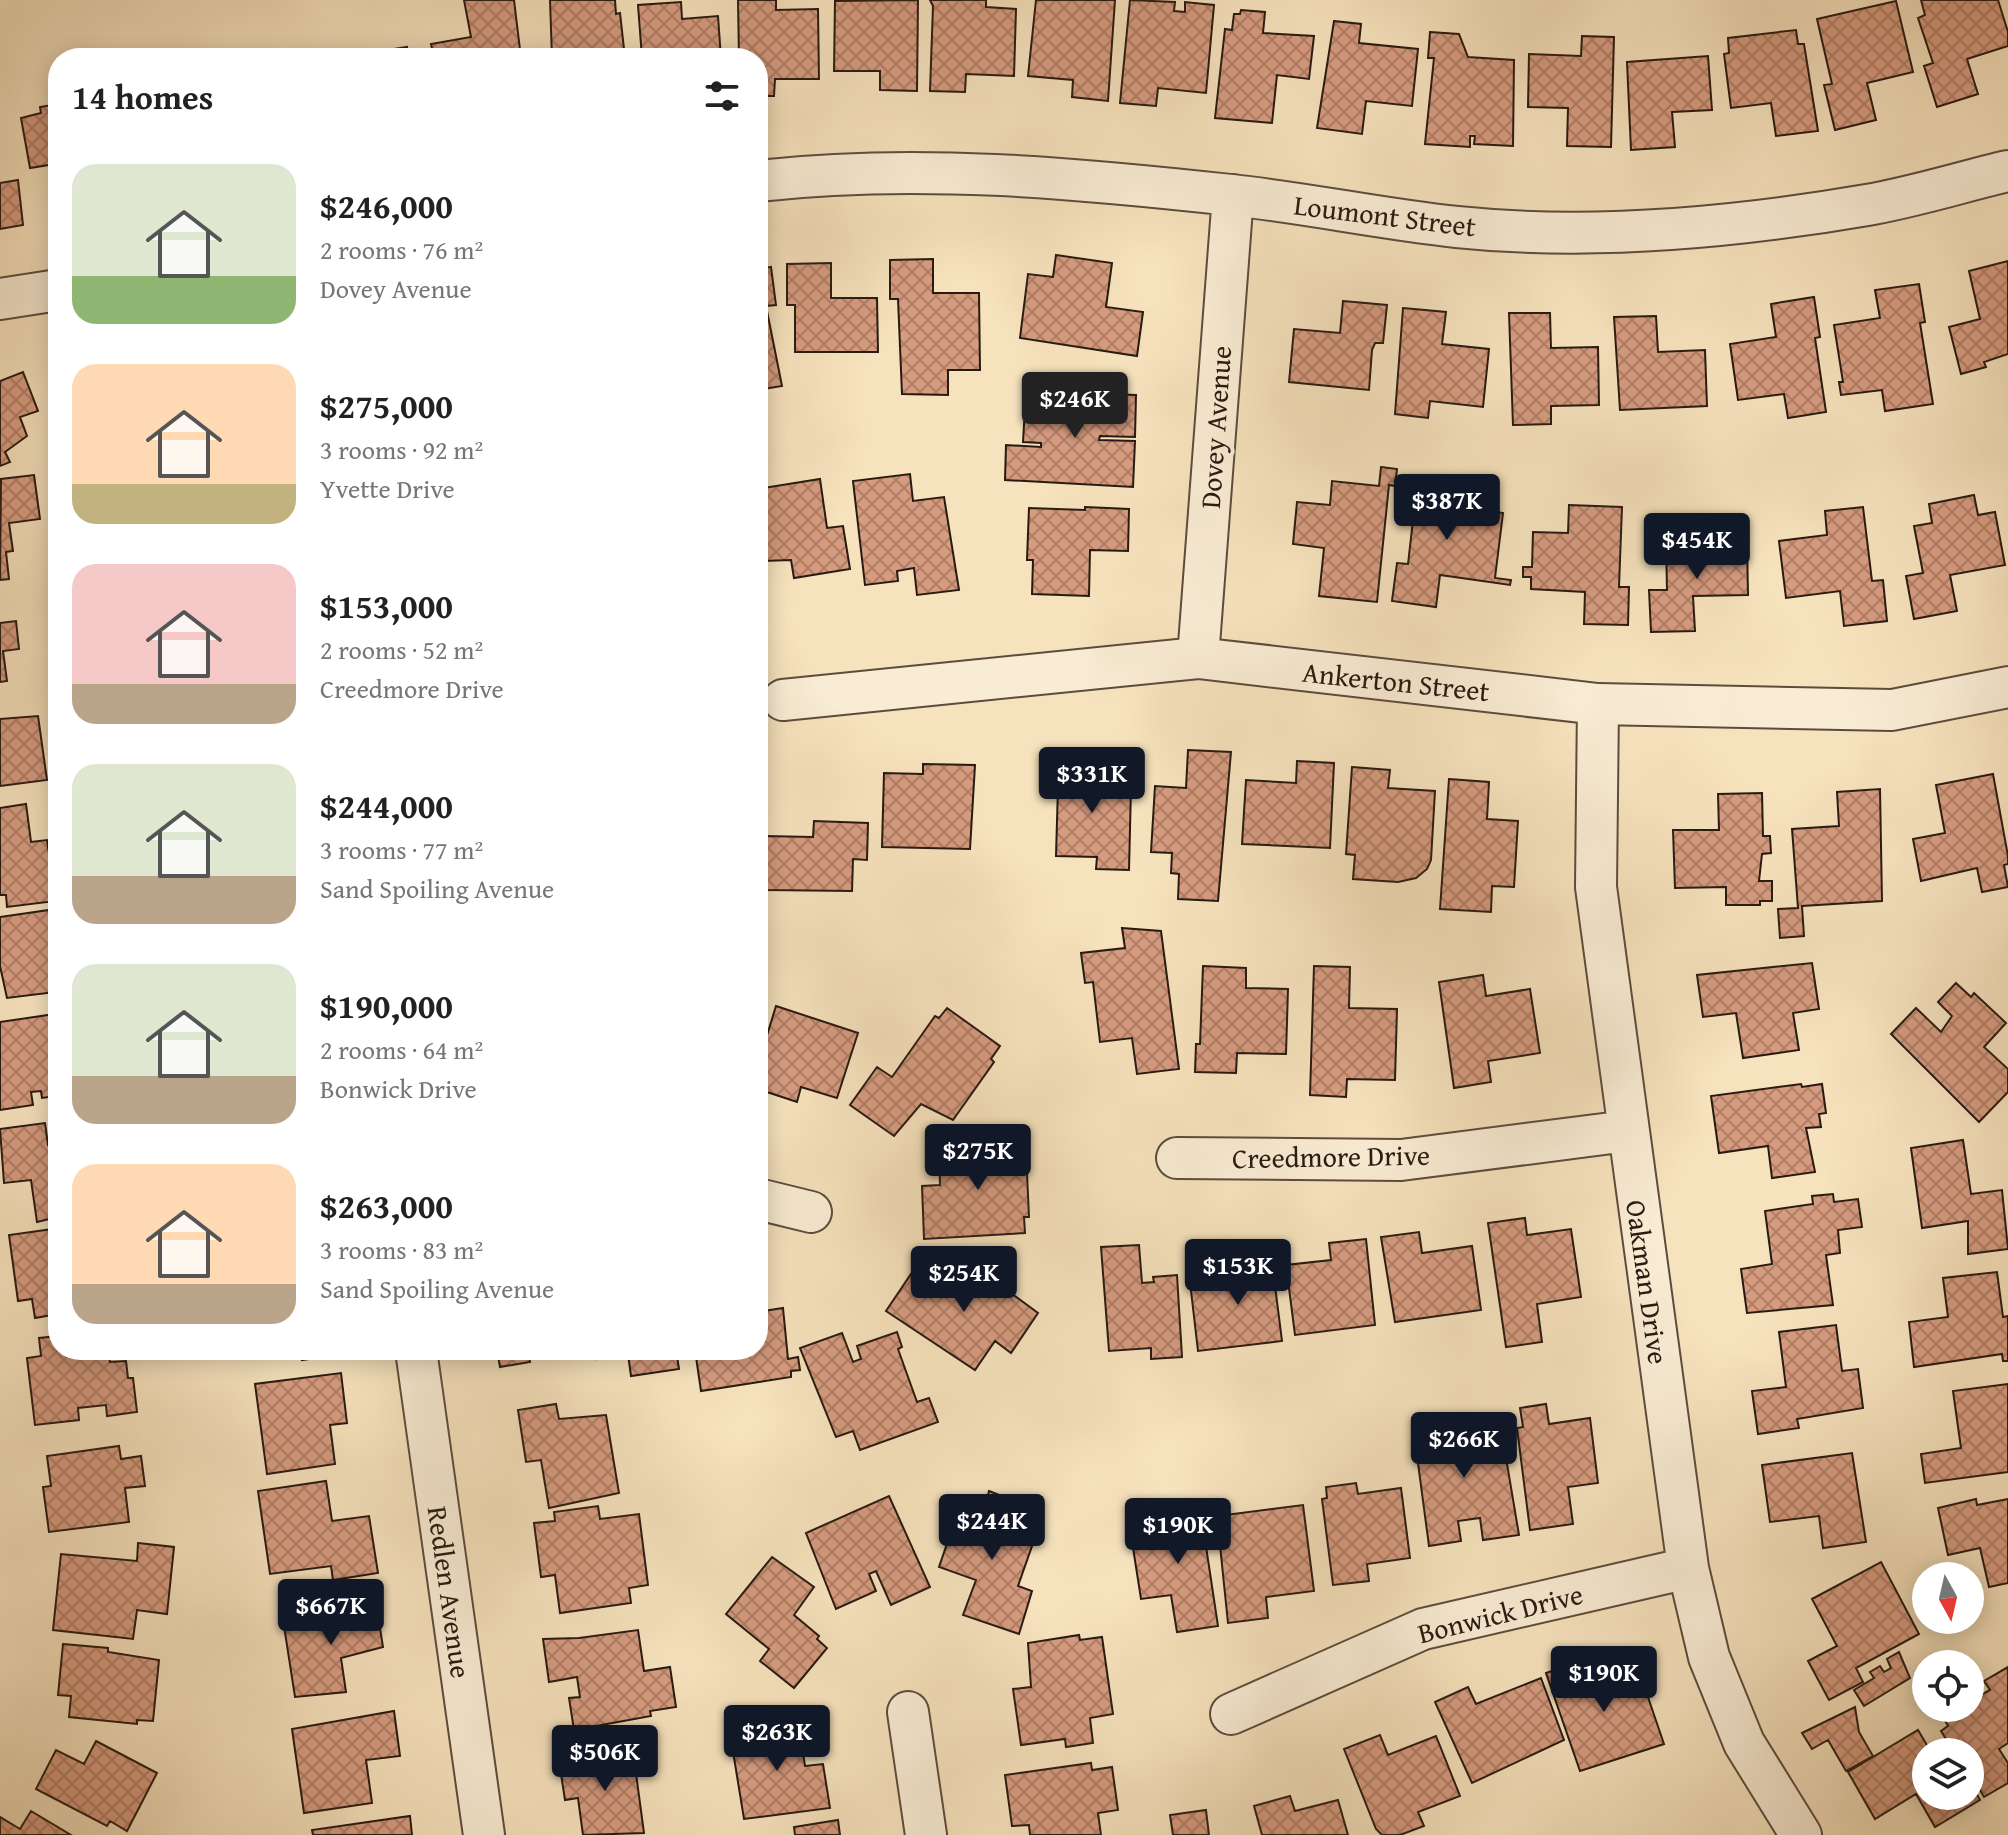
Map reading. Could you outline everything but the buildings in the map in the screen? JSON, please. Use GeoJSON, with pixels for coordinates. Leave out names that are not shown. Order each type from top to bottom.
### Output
{"type":"FeatureCollection","features":[{"type":"Feature","properties":{"kind":"street","name":"Loumont Street"},"geometry":{"type":"LineString","coordinates":[[768,180],[812,175],[1017,177],[1233,195],[1458,227],[1566,231],[1675,229],[1868,205],[2008,171]]}},
{"type":"Feature","properties":{"kind":"street","name":"Dovey Avenue"},"geometry":{"type":"LineString","coordinates":[[1198,658],[1233,195]]}},
{"type":"Feature","properties":{"kind":"street"},"geometry":{"type":"LineString","coordinates":[[0,299],[48,292]]}},
{"type":"Feature","properties":{"kind":"street","name":"Ankerton Street"},"geometry":{"type":"LineString","coordinates":[[783,700],[1198,658],[1598,704],[1892,710],[2008,687]]}},
{"type":"Feature","properties":{"kind":"street","name":"Oakman Drive"},"geometry":{"type":"LineString","coordinates":[[1598,704],[1596,887],[1688,1568],[1709,1657],[1744,1743],[1801,1835]]}},
{"type":"Feature","properties":{"kind":"street","name":"Creedmore Drive"},"geometry":{"type":"LineString","coordinates":[[1177,1158],[1401,1160],[1627,1131]]}},
{"type":"Feature","properties":{"kind":"street"},"geometry":{"type":"LineString","coordinates":[[768,1201],[811,1212]]}},
{"type":"Feature","properties":{"kind":"street","name":"Redlen Avenue"},"geometry":{"type":"LineString","coordinates":[[417,1360],[484,1835]]}},
{"type":"Feature","properties":{"kind":"street","name":"Bonwick Drive"},"geometry":{"type":"LineString","coordinates":[[1231,1714],[1423,1629],[1688,1568]]}},
{"type":"Feature","properties":{"kind":"street"},"geometry":{"type":"LineString","coordinates":[[908,1712],[926,1835]]}}]}
